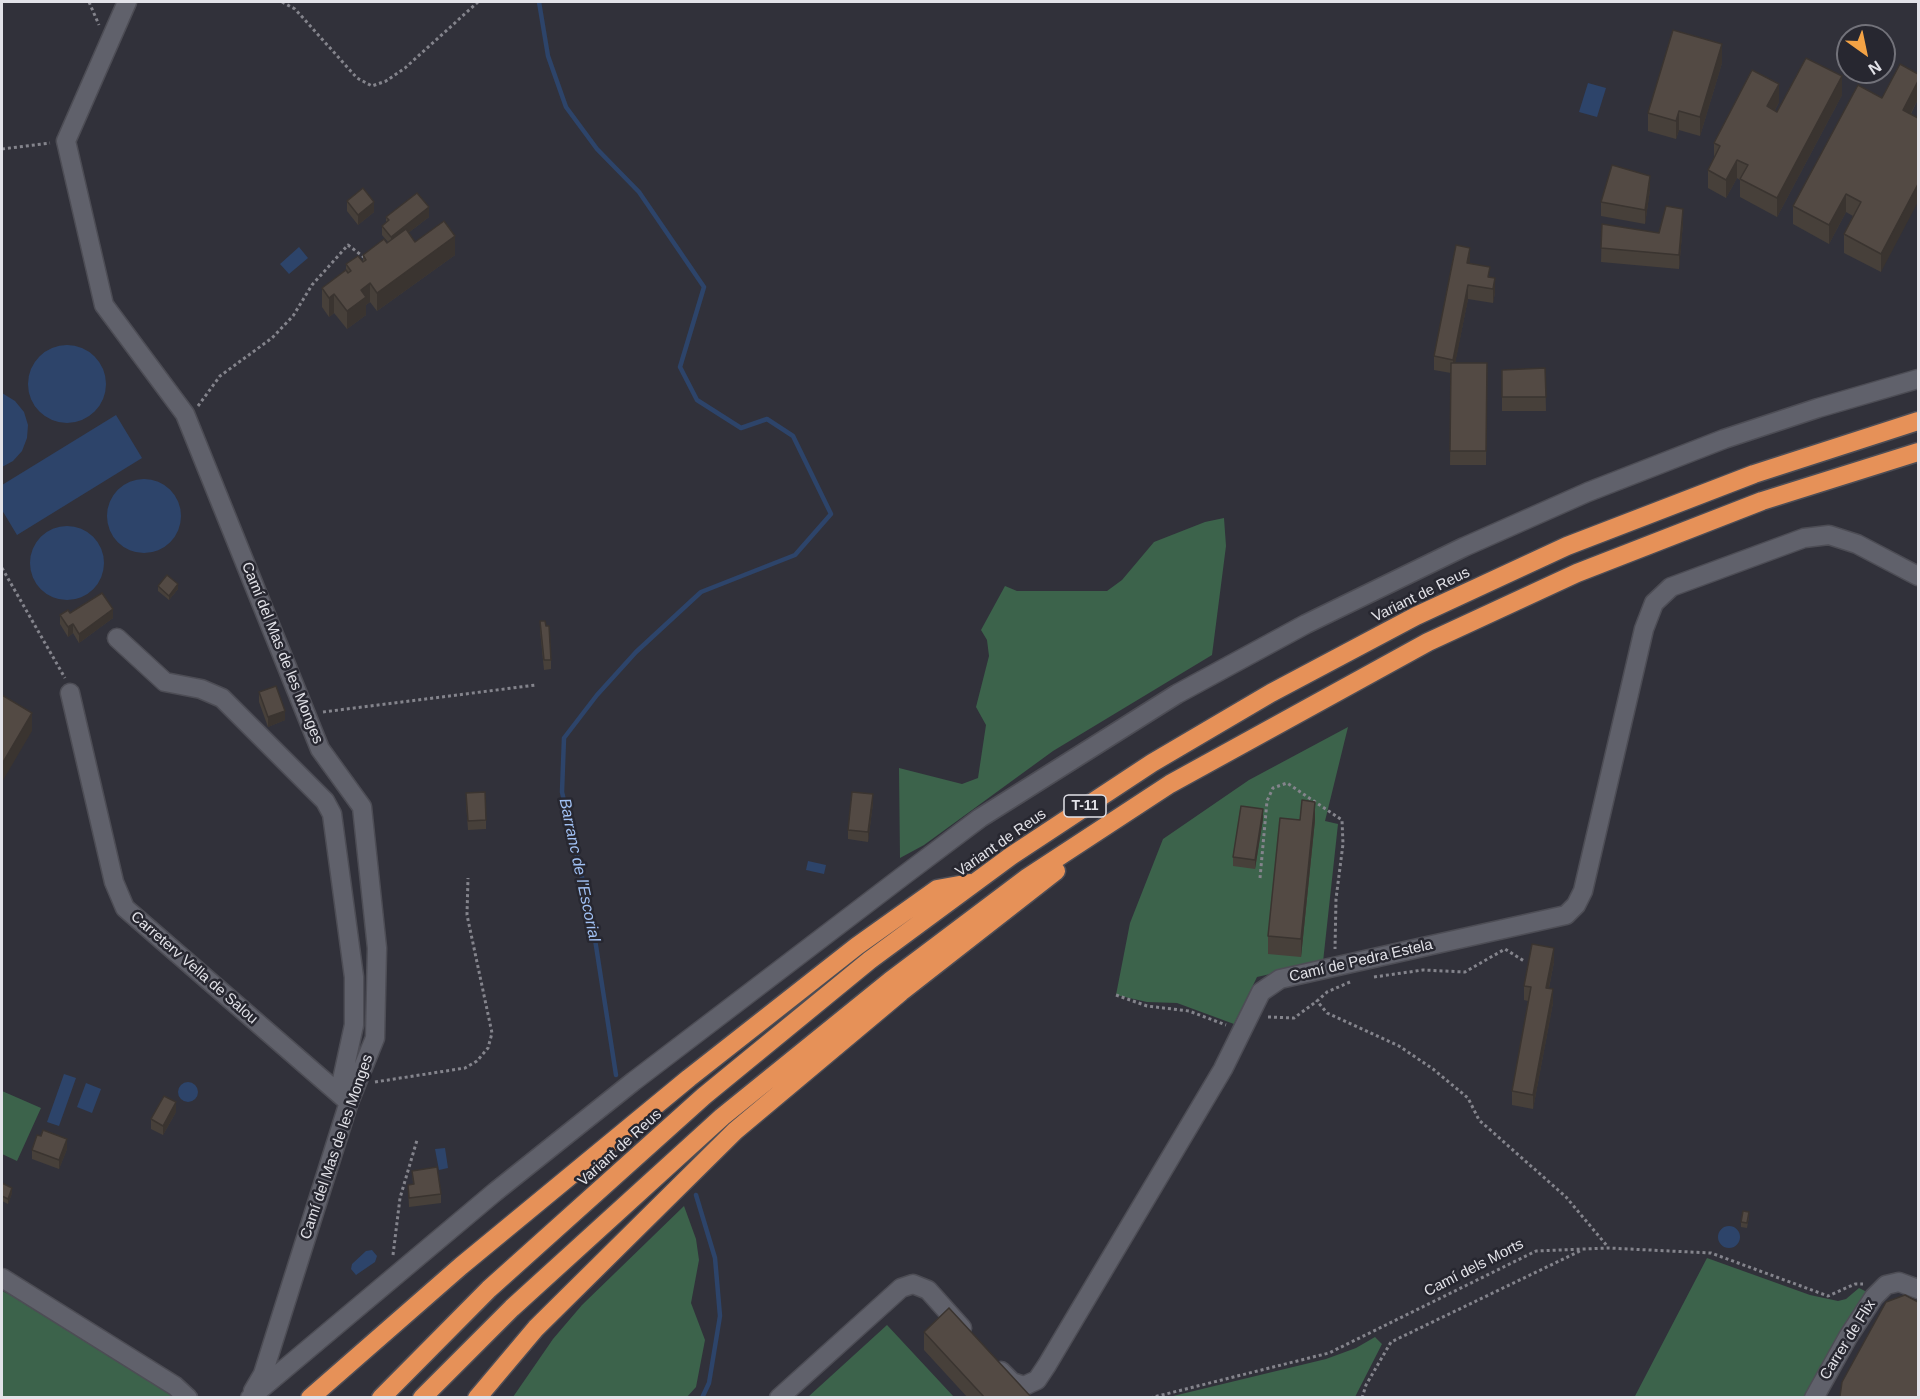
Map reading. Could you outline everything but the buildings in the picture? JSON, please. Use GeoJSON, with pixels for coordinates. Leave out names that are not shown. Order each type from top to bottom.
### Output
{"type":"FeatureCollection","features":[{"type":"Feature","properties":{"kind":"highway","name":"Variant de Reus"},"geometry":{"type":"LineString","coordinates":[[381,1398],[489,1289],[704,1096],[870,960],[975,882],[1152,763],[1271,693],[1416,615],[1600,533],[1754,474],[1918,421]]}},
{"type":"Feature","properties":{"kind":"highway","name":"T-11"},"geometry":{"type":"LineString","coordinates":[[422,1398],[512,1308],[722,1117],[890,981],[1028,877],[1170,784],[1428,642],[1577,573],[1762,501],[1918,452]]}},
{"type":"Feature","properties":{"kind":"highway"},"geometry":{"type":"LineString","coordinates":[[477,1398],[536,1328],[735,1131],[901,992],[1170,784]]}},
{"type":"Feature","properties":{"kind":"highway"},"geometry":{"type":"LineString","coordinates":[[310,1398],[488,1244],[689,1078],[857,946],[937,890],[975,882]]}},
{"type":"Feature","properties":{"kind":"street"},"geometry":{"type":"LineString","coordinates":[[66,141],[128,2]]}},
{"type":"Feature","properties":{"kind":"street","name":"Camí del Mas de les Monges"},"geometry":{"type":"LineString","coordinates":[[66,141],[104,305],[185,414],[320,749],[362,807],[377,948],[375,1038],[348,1094],[263,1374],[250,1398]]}},
{"type":"Feature","properties":{"kind":"street"},"geometry":{"type":"LineString","coordinates":[[250,1398],[634,1082],[980,818],[1177,694],[1327,614],[1464,547],[1588,492],[1724,439],[1818,408],[1918,380]]}},
{"type":"Feature","properties":{"kind":"street","name":"Camí de Pedra Estela"},"geometry":{"type":"LineString","coordinates":[[989,1357],[1012,1382],[1024,1386],[1037,1380],[1223,1069],[1261,992],[1280,979],[1566,915],[1576,905],[1583,891],[1644,629],[1654,603],[1671,587],[1804,538],[1829,535],[1857,544],[1918,576]]}},
{"type":"Feature","properties":{"kind":"street"},"geometry":{"type":"LineString","coordinates":[[117,638],[165,682],[201,689],[222,698],[325,801],[332,814],[354,977],[354,1025],[348,1094]]}},
{"type":"Feature","properties":{"kind":"street","name":"Carreterv Vella de Salou"},"geometry":{"type":"LineString","coordinates":[[70,693],[114,882],[125,908],[348,1094]]}},
{"type":"Feature","properties":{"kind":"street"},"geometry":{"type":"LineString","coordinates":[[2,1278],[175,1386],[188,1398]]}},
{"type":"Feature","properties":{"kind":"street"},"geometry":{"type":"LineString","coordinates":[[1886,1285],[1899,1282],[1918,1289]]}},
{"type":"Feature","properties":{"kind":"street"},"geometry":{"type":"LineString","coordinates":[[779,1398],[901,1288],[913,1284],[928,1290],[974,1341]]}},
{"type":"Feature","properties":{"kind":"street","name":"Carrer de Flix"},"geometry":{"type":"LineString","coordinates":[[1814,1398],[1861,1317],[1886,1285]]}},
{"type":"Feature","properties":{"kind":"path"},"geometry":{"type":"LineString","coordinates":[[282,2],[295,9],[357,78],[372,86],[386,81],[405,68],[478,2]]}},
{"type":"Feature","properties":{"kind":"path"},"geometry":{"type":"LineString","coordinates":[[2,149],[66,141]]}},
{"type":"Feature","properties":{"kind":"path"},"geometry":{"type":"LineString","coordinates":[[189,424],[201,399],[220,376],[272,338],[293,316],[312,285],[334,257],[348,245],[364,258],[374,255]]}},
{"type":"Feature","properties":{"kind":"path"},"geometry":{"type":"LineString","coordinates":[[2,568],[66,679],[70,693]]}},
{"type":"Feature","properties":{"kind":"path"},"geometry":{"type":"LineString","coordinates":[[306,714],[536,685]]}},
{"type":"Feature","properties":{"kind":"path"},"geometry":{"type":"LineString","coordinates":[[1260,878],[1267,801],[1273,788],[1287,783],[1342,820],[1334,966]]}},
{"type":"Feature","properties":{"kind":"path"},"geometry":{"type":"LineString","coordinates":[[348,1094],[465,1068],[477,1061],[488,1048],[492,1033],[467,915],[468,878]]}},
{"type":"Feature","properties":{"kind":"path"},"geometry":{"type":"LineString","coordinates":[[1366,978],[1423,970],[1465,972],[1505,949],[1524,961]]}},
{"type":"Feature","properties":{"kind":"path"},"geometry":{"type":"LineString","coordinates":[[1252,1011],[1274,1019],[1294,1018],[1327,993],[1355,980]]}},
{"type":"Feature","properties":{"kind":"path"},"geometry":{"type":"LineString","coordinates":[[1116,995],[1147,1006],[1189,1011],[1242,1031]]}},
{"type":"Feature","properties":{"kind":"path"},"geometry":{"type":"LineString","coordinates":[[1317,1001],[1326,1013],[1399,1046],[1433,1069],[1468,1098],[1479,1120],[1566,1197],[1608,1248]]}},
{"type":"Feature","properties":{"kind":"path"},"geometry":{"type":"LineString","coordinates":[[393,1278],[393,1254],[400,1198],[417,1140]]}},
{"type":"Feature","properties":{"kind":"path","name":"Camí dels Morts"},"geometry":{"type":"LineString","coordinates":[[1150,1398],[1329,1353],[1536,1251],[1608,1248],[1711,1253],[1828,1296],[1855,1284],[1886,1285]]}},
{"type":"Feature","properties":{"kind":"path"},"geometry":{"type":"LineString","coordinates":[[1362,1398],[1366,1384],[1391,1342],[1583,1249]]}},
{"type":"Feature","properties":{"kind":"green space"},"geometry":{"type":"Polygon","coordinates":[[[1224,518],[1226,546],[1212,655],[1053,751],[924,845],[900,858],[899,768],[962,784],[978,778],[986,725],[976,707],[989,656],[987,640],[981,630],[1005,586],[1017,591],[1107,591],[1122,580],[1154,542],[1205,522],[1224,518]]]}},
{"type":"Feature","properties":{"kind":"green space"},"geometry":{"type":"Polygon","coordinates":[[[1348,727],[1325,821],[1338,824],[1323,962],[1257,977],[1234,1024],[1177,1003],[1147,1002],[1116,995],[1130,923],[1163,839],[1249,780],[1348,727]]]}},
{"type":"Feature","properties":{"kind":"green space"},"geometry":{"type":"Polygon","coordinates":[[[2,1091],[41,1108],[17,1161],[2,1154],[2,1091]]]}},
{"type":"Feature","properties":{"kind":"green space"},"geometry":{"type":"Polygon","coordinates":[[[684,1206],[696,1239],[699,1260],[691,1303],[705,1340],[696,1387],[687,1397],[513,1397],[553,1339],[582,1305],[684,1206]]]}},
{"type":"Feature","properties":{"kind":"green space"},"geometry":{"type":"Polygon","coordinates":[[[1707,1258],[1810,1295],[1838,1301],[1846,1299],[1859,1288],[1867,1292],[1804,1397],[1634,1398],[1707,1258]]]}},
{"type":"Feature","properties":{"kind":"green space"},"geometry":{"type":"Polygon","coordinates":[[[2,1291],[41,1309],[181,1397],[2,1397],[2,1291]]]}},
{"type":"Feature","properties":{"kind":"green space"},"geometry":{"type":"Polygon","coordinates":[[[887,1325],[954,1397],[808,1397],[887,1325]]]}},
{"type":"Feature","properties":{"kind":"green space"},"geometry":{"type":"Polygon","coordinates":[[[1375,1337],[1382,1344],[1355,1397],[1169,1397],[1326,1359],[1356,1348],[1375,1337]]]}},
{"type":"Feature","properties":{"kind":"water"},"geometry":{"type":"Polygon","coordinates":[[[1588,83],[1606,88],[1597,117],[1579,112],[1588,83]]]}},
{"type":"Feature","properties":{"kind":"water"},"geometry":{"type":"Polygon","coordinates":[[[299,247],[308,258],[289,274],[280,264],[299,247]]]}},
{"type":"Feature","properties":{"kind":"water"},"geometry":{"type":"Polygon","coordinates":[[[59,345],[75,345],[89,351],[100,362],[106,376],[106,392],[100,406],[89,417],[75,423],[59,423],[45,417],[34,406],[28,392],[28,376],[34,362],[45,351],[59,345]]]}},
{"type":"Feature","properties":{"kind":"water"},"geometry":{"type":"Polygon","coordinates":[[[2,393],[15,401],[24,412],[28,425],[27,438],[22,451],[13,461],[2,467],[2,393]]]}},
{"type":"Feature","properties":{"kind":"water"},"geometry":{"type":"Polygon","coordinates":[[[116,415],[142,458],[17,535],[2,510],[2,485],[116,415]]]}},
{"type":"Feature","properties":{"kind":"water"},"geometry":{"type":"Polygon","coordinates":[[[144,479],[165,485],[175,495],[181,516],[175,537],[165,547],[144,553],[123,547],[113,537],[107,516],[113,495],[123,485],[144,479]]]}},
{"type":"Feature","properties":{"kind":"water"},"geometry":{"type":"Polygon","coordinates":[[[67,526],[81,529],[93,537],[101,549],[104,563],[101,577],[93,589],[81,597],[67,600],[53,597],[41,589],[33,577],[30,563],[33,549],[41,537],[53,529],[67,526]]]}},
{"type":"Feature","properties":{"kind":"water"},"geometry":{"type":"Polygon","coordinates":[[[808,861],[826,865],[824,874],[806,870],[808,861]]]}},
{"type":"Feature","properties":{"kind":"water"},"geometry":{"type":"Polygon","coordinates":[[[64,1074],[76,1078],[59,1126],[47,1122],[64,1074]]]}},
{"type":"Feature","properties":{"kind":"water"},"geometry":{"type":"Polygon","coordinates":[[[188,1082],[195,1085],[198,1092],[195,1099],[188,1102],[181,1099],[178,1092],[181,1085],[188,1082]]]}},
{"type":"Feature","properties":{"kind":"water"},"geometry":{"type":"Polygon","coordinates":[[[86,1083],[101,1089],[92,1113],[77,1107],[86,1083]]]}},
{"type":"Feature","properties":{"kind":"water"},"geometry":{"type":"Polygon","coordinates":[[[445,1148],[448,1168],[439,1170],[435,1149],[445,1148]]]}},
{"type":"Feature","properties":{"kind":"water"},"geometry":{"type":"Polygon","coordinates":[[[1725,1226],[1733,1226],[1740,1233],[1740,1241],[1733,1248],[1725,1248],[1718,1241],[1718,1233],[1725,1226]]]}},
{"type":"Feature","properties":{"kind":"water"},"geometry":{"type":"Polygon","coordinates":[[[372,1250],[377,1256],[375,1262],[356,1275],[351,1269],[352,1264],[366,1251],[372,1250]]]}},
{"type":"Feature","properties":{"kind":"waterway","name":"Barranc de l'Escorial"},"geometry":{"type":"LineString","coordinates":[[539,2],[548,56],[566,107],[597,149],[639,192],[704,287],[680,367],[697,400],[741,428],[767,419],[793,436],[831,514],[795,555],[701,592],[636,652],[597,695],[564,738],[562,792],[592,920],[616,1075]]}},
{"type":"Feature","properties":{"kind":"waterway","name":"Barranc de l'Escorial"},"geometry":{"type":"LineString","coordinates":[[696,1195],[715,1258],[720,1316],[709,1383],[702,1398]]}}]}
